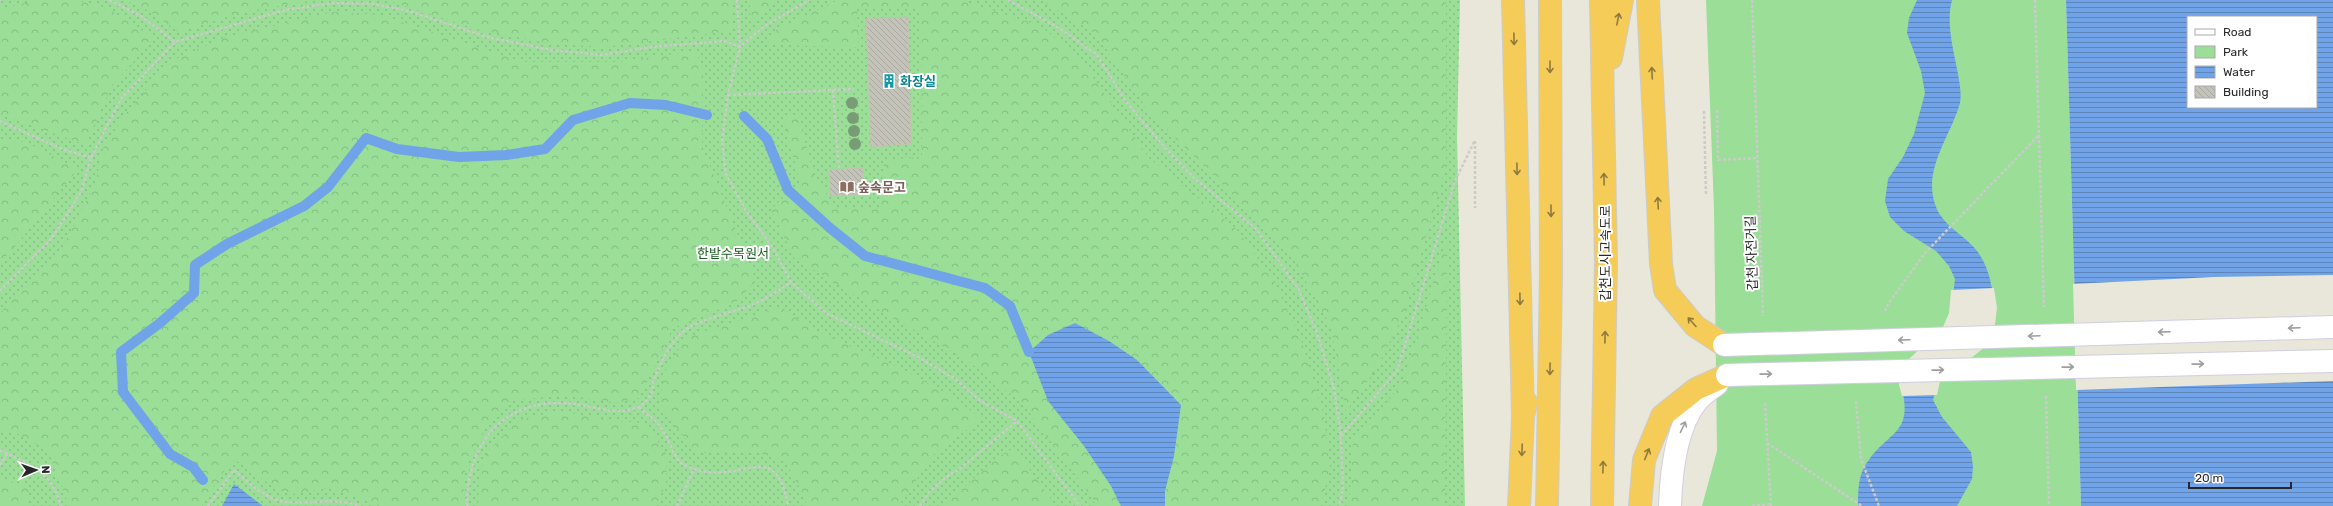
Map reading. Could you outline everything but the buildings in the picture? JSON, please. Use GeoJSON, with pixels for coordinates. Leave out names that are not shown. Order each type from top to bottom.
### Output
{"type":"FeatureCollection","features":[{"type":"Feature","properties":{"kind":"highway"},"geometry":{"type":"LineString","coordinates":[[1513,0],[1523,417],[1519,506]]}},
{"type":"Feature","properties":{"kind":"highway"},"geometry":{"type":"LineString","coordinates":[[1547,506],[1552,274],[1550,0]]}},
{"type":"Feature","properties":{"kind":"highway","name":"갑천도시고속도로"},"geometry":{"type":"LineString","coordinates":[[1600,0],[1606,262],[1602,506]]}},
{"type":"Feature","properties":{"kind":"highway"},"geometry":{"type":"LineString","coordinates":[[1603,99],[1622,0]]}},
{"type":"Feature","properties":{"kind":"highway"},"geometry":{"type":"LineString","coordinates":[[1648,0],[1661,264],[1665,290],[1695,326],[1724,345]]}},
{"type":"Feature","properties":{"kind":"highway"},"geometry":{"type":"LineString","coordinates":[[1523,417],[1552,274]]}},
{"type":"Feature","properties":{"kind":"highway"},"geometry":{"type":"LineString","coordinates":[[1640,506],[1644,460],[1662,416],[1696,389],[1727,375]]}},
{"type":"Feature","properties":{"kind":"street"},"geometry":{"type":"LineString","coordinates":[[1724,345],[2333,327]]}},
{"type":"Feature","properties":{"kind":"street"},"geometry":{"type":"LineString","coordinates":[[1670,506],[1670,489],[1679,435],[1696,402],[1727,375],[2333,361]]}},
{"type":"Feature","properties":{"kind":"path"},"geometry":{"type":"LineString","coordinates":[[109,0],[141,16],[174,42]]}},
{"type":"Feature","properties":{"kind":"path"},"geometry":{"type":"LineString","coordinates":[[737,0],[740,47],[728,95],[722,141],[726,174],[746,211],[773,248],[791,282],[826,313],[920,358],[955,379],[979,400],[1017,421],[1080,506]]}},
{"type":"Feature","properties":{"kind":"path"},"geometry":{"type":"LineString","coordinates":[[740,47],[763,27],[809,0]]}},
{"type":"Feature","properties":{"kind":"path"},"geometry":{"type":"LineString","coordinates":[[1008,0],[1059,28],[1097,55],[1125,100],[1164,147],[1194,178],[1256,229],[1299,290],[1318,333],[1334,388],[1341,436],[1343,490],[1339,506]]}},
{"type":"Feature","properties":{"kind":"path","name":"갑천 자전거길"},"geometry":{"type":"LineString","coordinates":[[1752,0],[1763,324]]}},
{"type":"Feature","properties":{"kind":"path"},"geometry":{"type":"LineString","coordinates":[[2035,0],[2044,308]]}},
{"type":"Feature","properties":{"kind":"path"},"geometry":{"type":"LineString","coordinates":[[0,291],[52,238],[81,192],[91,158],[120,100],[174,42],[286,10],[334,3],[374,4],[409,11],[487,37],[552,50],[602,55],[652,47],[725,41],[740,47]]}},
{"type":"Feature","properties":{"kind":"path"},"geometry":{"type":"LineString","coordinates":[[728,95],[854,89]]}},
{"type":"Feature","properties":{"kind":"path"},"geometry":{"type":"LineString","coordinates":[[833,90],[839,169]]}},
{"type":"Feature","properties":{"kind":"path"},"geometry":{"type":"LineString","coordinates":[[1704,110],[1706,196]]}},
{"type":"Feature","properties":{"kind":"path"},"geometry":{"type":"LineString","coordinates":[[1717,110],[1718,160],[1757,158]]}},
{"type":"Feature","properties":{"kind":"path"},"geometry":{"type":"LineString","coordinates":[[0,121],[62,149],[91,158]]}},
{"type":"Feature","properties":{"kind":"path"},"geometry":{"type":"LineString","coordinates":[[1925,253],[2039,134]]}},
{"type":"Feature","properties":{"kind":"path"},"geometry":{"type":"LineString","coordinates":[[1341,436],[1397,371],[1455,181],[1475,140],[1475,208]]}},
{"type":"Feature","properties":{"kind":"path"},"geometry":{"type":"LineString","coordinates":[[467,506],[468,479],[475,458],[498,424],[520,409],[544,403],[576,404],[615,412],[639,407],[650,394],[654,379],[680,334],[700,323],[770,296],[791,282]]}},
{"type":"Feature","properties":{"kind":"path"},"geometry":{"type":"LineString","coordinates":[[1752,506],[1771,505],[1765,395]]}},
{"type":"Feature","properties":{"kind":"path"},"geometry":{"type":"LineString","coordinates":[[2046,395],[2049,506]]}},
{"type":"Feature","properties":{"kind":"path"},"geometry":{"type":"LineString","coordinates":[[639,407],[661,428],[681,463],[694,469],[712,474],[754,467],[767,468],[781,477],[785,486],[788,506]]}},
{"type":"Feature","properties":{"kind":"path"},"geometry":{"type":"LineString","coordinates":[[920,506],[929,492],[946,477],[962,468],[1017,421]]}},
{"type":"Feature","properties":{"kind":"path"},"geometry":{"type":"LineString","coordinates":[[1767,443],[1862,506]]}},
{"type":"Feature","properties":{"kind":"path"},"geometry":{"type":"LineString","coordinates":[[0,450],[32,464],[47,478],[58,495],[61,506]]}},
{"type":"Feature","properties":{"kind":"path"},"geometry":{"type":"LineString","coordinates":[[0,465],[7,454]]}},
{"type":"Feature","properties":{"kind":"path"},"geometry":{"type":"LineString","coordinates":[[1861,459],[1879,506]]}},
{"type":"Feature","properties":{"kind":"path"},"geometry":{"type":"LineString","coordinates":[[677,506],[694,469]]}},
{"type":"Feature","properties":{"kind":"path"},"geometry":{"type":"LineString","coordinates":[[208,506],[234,470],[256,489],[279,501],[306,503],[330,500],[360,506]]}},
{"type":"Feature","properties":{"kind":"green space","name":"한밭수목원서"},"geometry":{"type":"Polygon","coordinates":[[[0,0],[1460,0],[1457,137],[1465,506],[0,506],[0,0]]]}},
{"type":"Feature","properties":{"kind":"green space"},"geometry":{"type":"Polygon","coordinates":[[[38,0],[75,1],[96,4],[112,11],[154,39],[111,87],[86,145],[0,114],[0,9],[38,0]]]}},
{"type":"Feature","properties":{"kind":"green space"},"geometry":{"type":"Polygon","coordinates":[[[125,0],[316,0],[243,12],[179,32],[149,11],[125,0]]]}},
{"type":"Feature","properties":{"kind":"green space"},"geometry":{"type":"Polygon","coordinates":[[[386,0],[731,0],[731,31],[603,47],[552,44],[476,29],[386,0]]]}},
{"type":"Feature","properties":{"kind":"green space"},"geometry":{"type":"Polygon","coordinates":[[[750,0],[779,0],[750,22],[750,0]]]}},
{"type":"Feature","properties":{"kind":"green space"},"geometry":{"type":"Polygon","coordinates":[[[838,0],[960,0],[1041,26],[1084,64],[1149,158],[1235,228],[1272,277],[1302,342],[1324,416],[1330,467],[1323,498],[1317,506],[1095,506],[1093,499],[1023,404],[968,361],[876,308],[794,258],[771,209],[800,182],[783,118],[798,115],[814,176],[836,208],[880,207],[884,160],[922,157],[921,7],[857,9],[859,48],[766,44],[777,29],[838,0]]]}},
{"type":"Feature","properties":{"kind":"green space"},"geometry":{"type":"Polygon","coordinates":[[[1041,0],[1446,0],[1446,166],[1405,312],[1377,368],[1346,412],[1331,327],[1288,249],[1149,112],[1096,34],[1041,0]]]}},
{"type":"Feature","properties":{"kind":"green space"},"geometry":{"type":"Polygon","coordinates":[[[1706,0],[2066,0],[2081,506],[1702,506],[1717,451],[1714,209],[1706,0]]]}},
{"type":"Feature","properties":{"kind":"green space"},"geometry":{"type":"Polygon","coordinates":[[[334,12],[382,15],[523,62],[618,62],[694,51],[703,65],[702,146],[756,280],[735,303],[673,328],[639,398],[616,403],[567,395],[515,400],[485,428],[465,470],[463,506],[380,506],[330,488],[293,494],[275,488],[237,461],[229,463],[202,506],[69,506],[48,451],[18,434],[0,430],[0,313],[61,251],[96,181],[103,148],[130,108],[171,61],[226,37],[334,12]]]}},
{"type":"Feature","properties":{"kind":"green space"},"geometry":{"type":"Polygon","coordinates":[[[0,140],[26,142],[78,169],[14,248],[0,262],[0,140]]]}},
{"type":"Feature","properties":{"kind":"green space"},"geometry":{"type":"Polygon","coordinates":[[[1447,239],[1445,506],[1349,506],[1353,442],[1402,384],[1447,239]]]}},
{"type":"Feature","properties":{"kind":"green space"},"geometry":{"type":"Polygon","coordinates":[[[781,307],[819,332],[902,369],[955,398],[981,419],[933,455],[899,506],[807,506],[802,492],[785,461],[757,452],[698,453],[661,410],[662,376],[686,337],[781,307]]]}},
{"type":"Feature","properties":{"kind":"green space"},"geometry":{"type":"Polygon","coordinates":[[[557,411],[616,421],[645,423],[667,455],[666,483],[656,506],[478,506],[479,471],[490,449],[519,420],[557,411]]]}},
{"type":"Feature","properties":{"kind":"green space"},"geometry":{"type":"Polygon","coordinates":[[[1014,448],[1056,506],[943,506],[999,456],[1014,448]]]}},
{"type":"Feature","properties":{"kind":"green space"},"geometry":{"type":"Polygon","coordinates":[[[0,478],[30,487],[27,506],[0,506],[0,478]]]}},
{"type":"Feature","properties":{"kind":"water"},"geometry":{"type":"Polygon","coordinates":[[[1917,0],[1952,0],[1950,8],[1950,26],[1961,99],[1956,115],[1935,165],[1932,191],[1935,204],[1942,218],[1972,245],[1985,264],[1990,278],[1995,308],[1938,380],[1933,400],[1942,417],[1971,452],[1973,466],[1972,479],[1957,506],[1858,506],[1860,477],[1862,471],[1876,451],[1898,430],[1902,422],[1904,401],[1901,385],[1944,328],[1951,313],[1955,279],[1949,266],[1936,251],[1904,231],[1890,217],[1885,201],[1888,179],[1903,157],[1914,134],[1925,93],[1921,71],[1907,33],[1909,18],[1917,0]]]}},
{"type":"Feature","properties":{"kind":"water"},"geometry":{"type":"Polygon","coordinates":[[[2066,0],[2333,0],[2333,506],[2081,506],[2066,0]]]}},
{"type":"Feature","properties":{"kind":"water"},"geometry":{"type":"Polygon","coordinates":[[[1075,323],[1109,341],[1137,360],[1181,405],[1174,456],[1165,491],[1165,506],[1121,506],[1111,486],[1084,446],[1048,401],[1029,352],[1048,335],[1075,323]]]}},
{"type":"Feature","properties":{"kind":"water"},"geometry":{"type":"Polygon","coordinates":[[[234,484],[263,506],[222,506],[234,484]]]}},
{"type":"Feature","properties":{"kind":"pier"},"geometry":{"type":"Polygon","coordinates":[[[2333,275],[2333,381],[2076,390],[2073,284],[2213,277],[2333,275]]]}},
{"type":"Feature","properties":{"kind":"pier"},"geometry":{"type":"Polygon","coordinates":[[[1994,288],[1997,308],[1994,332],[1985,347],[1970,359],[1951,368],[1940,381],[1937,395],[1902,396],[1899,385],[1900,372],[1909,359],[1943,327],[1949,313],[1951,290],[1994,288]]]}},
{"type":"Feature","properties":{"kind":"waterway"},"geometry":{"type":"LineString","coordinates":[[203,480],[193,467],[170,454],[123,392],[121,352],[160,323],[194,293],[195,265],[227,244],[304,206],[328,187],[366,138],[397,149],[459,157],[506,155],[545,149],[573,120],[630,103],[666,105],[707,115]]}},
{"type":"Feature","properties":{"kind":"waterway"},"geometry":{"type":"LineString","coordinates":[[744,116],[767,139],[788,190],[830,228],[865,256],[985,288],[1010,306],[1029,352]]}},
{"type":"Feature","properties":{"kind":"place","name":"화장실"},"geometry":{"type":"Point","coordinates":[889,81]}},
{"type":"Feature","properties":{"kind":"place","name":"숲속문고"},"geometry":{"type":"Point","coordinates":[847,187]}}]}
